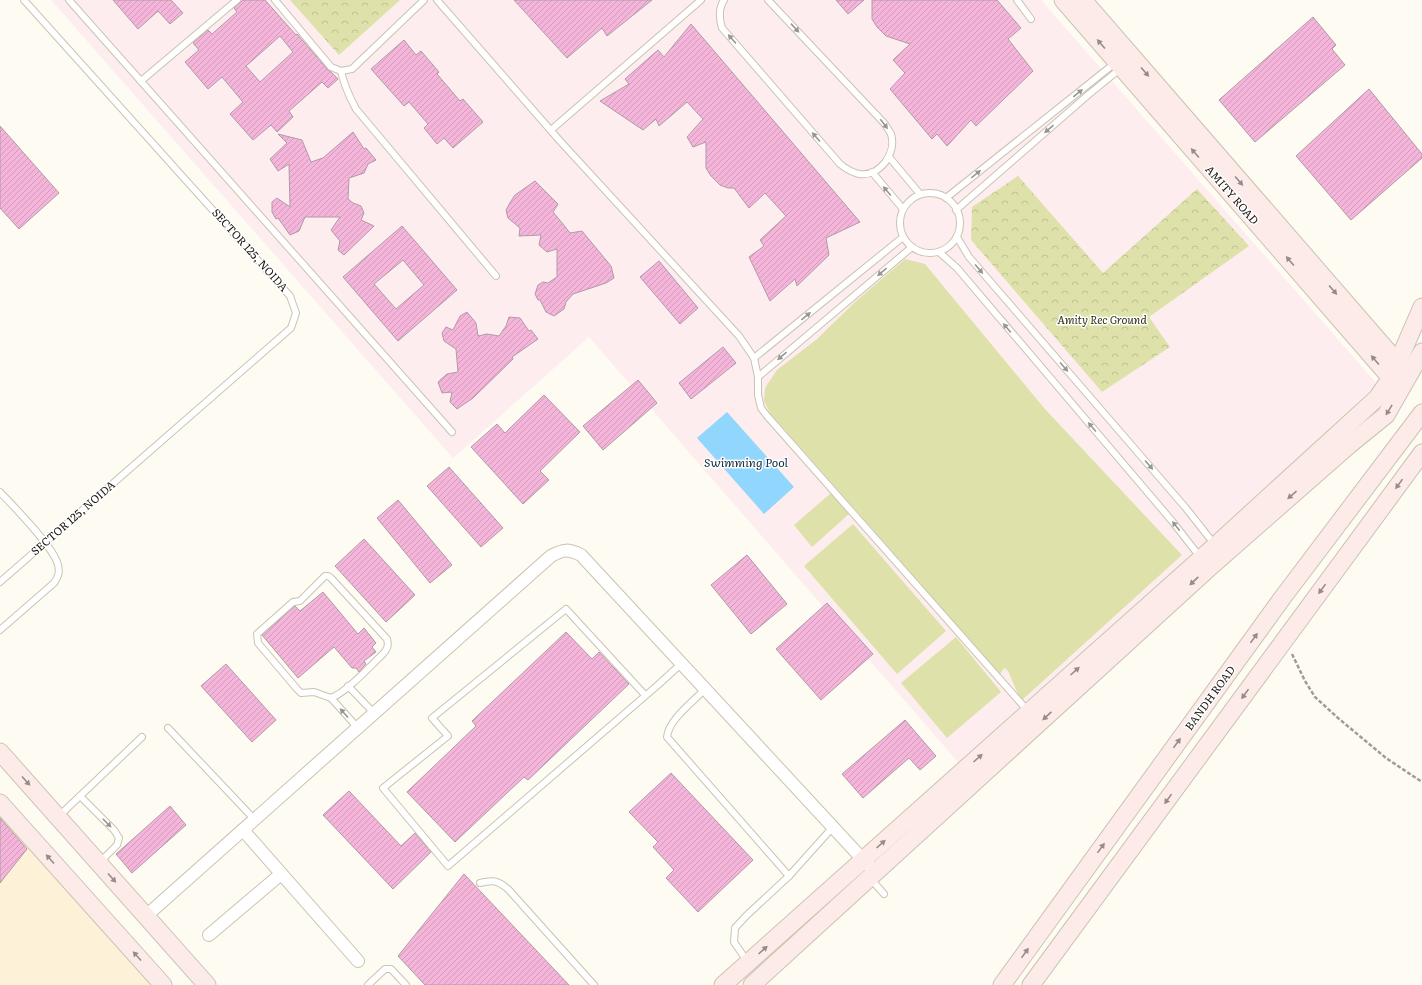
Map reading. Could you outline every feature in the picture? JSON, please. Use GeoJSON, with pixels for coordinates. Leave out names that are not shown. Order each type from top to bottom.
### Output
{"type":"FeatureCollection","features":[{"type":"Feature","properties":{"kind":"street","name":"AMITY ROAD"},"geometry":{"type":"LineString","coordinates":[[1063,0],[1119,65],[1399,376]]}},
{"type":"Feature","properties":{"kind":"street","name":"AMITY ROAD"},"geometry":{"type":"LineString","coordinates":[[1083,0],[1399,376]]}},
{"type":"Feature","properties":{"kind":"street"},"geometry":{"type":"LineString","coordinates":[[723,985],[1029,712],[1220,550],[1386,415],[1422,307]]}},
{"type":"Feature","properties":{"kind":"street"},"geometry":{"type":"LineString","coordinates":[[1399,376],[1422,352]]}},
{"type":"Feature","properties":{"kind":"street","name":"BANDH ROAD"},"geometry":{"type":"LineString","coordinates":[[1002,985],[1283,597],[1422,413]]}},
{"type":"Feature","properties":{"kind":"street"},"geometry":{"type":"LineString","coordinates":[[1031,985],[1422,453]]}},
{"type":"Feature","properties":{"kind":"street"},"geometry":{"type":"LineString","coordinates":[[146,916],[551,556],[561,550],[571,550],[581,555],[833,827],[863,860],[873,876]]}},
{"type":"Feature","properties":{"kind":"street"},"geometry":{"type":"LineString","coordinates":[[752,985],[873,876],[1205,563]]}},
{"type":"Feature","properties":{"kind":"street"},"geometry":{"type":"LineString","coordinates":[[0,752],[207,985]]}},
{"type":"Feature","properties":{"kind":"street"},"geometry":{"type":"LineString","coordinates":[[0,803],[163,985]]}},
{"type":"Feature","properties":{"kind":"street"},"geometry":{"type":"LineString","coordinates":[[243,830],[358,961]]}},
{"type":"Feature","properties":{"kind":"street"},"geometry":{"type":"LineString","coordinates":[[210,935],[281,874]]}},
{"type":"Feature","properties":{"kind":"lane","name":"SECTOR 125, NOIDA"},"geometry":{"type":"LineString","coordinates":[[0,582],[291,328],[296,313],[290,296],[24,0]]}},
{"type":"Feature","properties":{"kind":"lane"},"geometry":{"type":"LineString","coordinates":[[141,82],[237,0]]}},
{"type":"Feature","properties":{"kind":"lane"},"geometry":{"type":"LineString","coordinates":[[275,0],[331,67],[341,71],[352,69],[424,0]]}},
{"type":"Feature","properties":{"kind":"lane"},"geometry":{"type":"LineString","coordinates":[[437,0],[551,130],[739,336],[754,358],[758,377],[758,395],[761,408],[768,418],[1029,712]]}},
{"type":"Feature","properties":{"kind":"lane"},"geometry":{"type":"LineString","coordinates":[[551,130],[701,0]]}},
{"type":"Feature","properties":{"kind":"lane"},"geometry":{"type":"LineString","coordinates":[[722,1],[719,16],[722,28],[840,164],[848,171],[860,174],[872,172],[882,166],[889,157],[892,145],[891,134],[884,123],[768,0]]}},
{"type":"Feature","properties":{"kind":"lane"},"geometry":{"type":"LineString","coordinates":[[1016,0],[1031,19]]}},
{"type":"Feature","properties":{"kind":"lane"},"geometry":{"type":"LineString","coordinates":[[73,1],[141,82],[452,432]]}},
{"type":"Feature","properties":{"kind":"lane"},"geometry":{"type":"LineString","coordinates":[[946,198],[1119,65]]}},
{"type":"Feature","properties":{"kind":"lane"},"geometry":{"type":"LineString","coordinates":[[956,210],[1088,95],[1119,65]]}},
{"type":"Feature","properties":{"kind":"lane"},"geometry":{"type":"LineString","coordinates":[[341,71],[349,97],[356,109],[496,276]]}},
{"type":"Feature","properties":{"kind":"lane"},"geometry":{"type":"LineString","coordinates":[[889,157],[920,194]]}},
{"type":"Feature","properties":{"kind":"lane"},"geometry":{"type":"LineString","coordinates":[[872,172],[902,209]]}},
{"type":"Feature","properties":{"kind":"lane"},"geometry":{"type":"LineString","coordinates":[[931,193],[943,196],[952,202],[958,214],[960,224],[957,237],[950,246],[940,252],[928,254],[916,251],[907,244],[901,232],[899,222],[902,209],[909,201],[920,194],[931,193]]}},
{"type":"Feature","properties":{"kind":"lane"},"geometry":{"type":"LineString","coordinates":[[754,358],[903,237]]}},
{"type":"Feature","properties":{"kind":"lane"},"geometry":{"type":"LineString","coordinates":[[957,237],[969,257],[1185,507],[1220,550]]}},
{"type":"Feature","properties":{"kind":"lane"},"geometry":{"type":"LineString","coordinates":[[758,377],[912,247]]}},
{"type":"Feature","properties":{"kind":"lane"},"geometry":{"type":"LineString","coordinates":[[940,252],[962,274],[1172,521],[1205,563]]}},
{"type":"Feature","properties":{"kind":"lane"},"geometry":{"type":"LineString","coordinates":[[0,492],[45,542],[58,564],[59,574],[54,583],[0,630]]}},
{"type":"Feature","properties":{"kind":"lane"},"geometry":{"type":"LineString","coordinates":[[331,698],[336,696],[348,686],[382,655],[387,650],[388,645],[387,639],[331,578],[325,576],[300,601],[293,602],[257,634],[258,643],[301,693],[314,692],[331,698],[358,728]]}},
{"type":"Feature","properties":{"kind":"lane"},"geometry":{"type":"LineString","coordinates":[[645,695],[566,608],[432,718],[448,736],[383,788],[448,866],[682,663]]}},
{"type":"Feature","properties":{"kind":"lane"},"geometry":{"type":"LineString","coordinates":[[348,686],[374,713]]}},
{"type":"Feature","properties":{"kind":"lane"},"geometry":{"type":"LineString","coordinates":[[705,689],[674,721],[668,729],[667,737],[789,876]]}},
{"type":"Feature","properties":{"kind":"lane"},"geometry":{"type":"LineString","coordinates":[[168,728],[255,820]]}},
{"type":"Feature","properties":{"kind":"lane"},"geometry":{"type":"LineString","coordinates":[[58,817],[142,737]]}},
{"type":"Feature","properties":{"kind":"lane"},"geometry":{"type":"LineString","coordinates":[[80,796],[120,838],[118,845],[99,863]]}},
{"type":"Feature","properties":{"kind":"lane"},"geometry":{"type":"LineString","coordinates":[[748,963],[734,942],[735,928],[789,876],[833,827]]}},
{"type":"Feature","properties":{"kind":"lane"},"geometry":{"type":"LineString","coordinates":[[873,876],[884,894]]}},
{"type":"Feature","properties":{"kind":"lane"},"geometry":{"type":"LineString","coordinates":[[480,883],[492,881],[500,882],[508,889],[594,985]]}},
{"type":"Feature","properties":{"kind":"lane"},"geometry":{"type":"LineString","coordinates":[[368,985],[385,968],[388,968],[406,985]]}},
{"type":"Feature","properties":{"kind":"path"},"geometry":{"type":"LineString","coordinates":[[1281,645],[1289,650],[1293,655],[1305,681],[1315,697],[1386,758],[1422,782]]}},
{"type":"Feature","properties":{"kind":"shaded area"},"geometry":{"type":"Polygon","coordinates":[[[51,0],[1041,0],[1377,384],[964,769],[589,337],[453,458],[51,0]]]}},
{"type":"Feature","properties":{"kind":"shaded area"},"geometry":{"type":"Polygon","coordinates":[[[0,794],[170,985],[0,985],[0,794]]]}},
{"type":"Feature","properties":{"kind":"green space"},"geometry":{"type":"Polygon","coordinates":[[[290,0],[400,0],[339,55],[290,0]]]}},
{"type":"Feature","properties":{"kind":"green space","name":"Amity Rec Ground"},"geometry":{"type":"Polygon","coordinates":[[[1018,176],[1103,273],[1197,189],[1249,246],[1149,317],[1170,347],[1102,392],[971,240],[972,207],[1018,176]]]}},
{"type":"Feature","properties":{"kind":"green space"},"geometry":{"type":"Polygon","coordinates":[[[905,259],[925,264],[1044,408],[1182,555],[1021,701],[1008,671],[1004,668],[999,676],[898,558],[770,413],[764,401],[765,388],[777,370],[817,339],[856,301],[905,259]]]}},
{"type":"Feature","properties":{"kind":"green space"},"geometry":{"type":"Polygon","coordinates":[[[831,493],[849,514],[812,547],[794,525],[831,493]]]}},
{"type":"Feature","properties":{"kind":"green space"},"geometry":{"type":"Polygon","coordinates":[[[853,524],[946,631],[897,674],[804,566],[853,524]]]}},
{"type":"Feature","properties":{"kind":"green space"},"geometry":{"type":"Polygon","coordinates":[[[956,637],[1001,692],[947,738],[901,683],[956,637]]]}},
{"type":"Feature","properties":{"kind":"water","name":"Swimming Pool"},"geometry":{"type":"Polygon","coordinates":[[[727,412],[794,487],[764,514],[697,438],[727,412]]]}},
{"type":"Feature","properties":{"kind":"building"},"geometry":{"type":"Polygon","coordinates":[[[113,0],[171,0],[183,13],[170,24],[158,11],[138,29],[113,0]]]}},
{"type":"Feature","properties":{"kind":"building"},"geometry":{"type":"Polygon","coordinates":[[[243,0],[265,0],[328,70],[338,79],[328,88],[322,82],[289,111],[293,117],[277,132],[271,125],[253,140],[230,114],[243,102],[222,77],[208,89],[185,62],[199,50],[193,43],[208,30],[212,34],[237,12],[234,8],[243,0]],[[280,36],[246,66],[260,82],[293,52],[280,36]]]}},
{"type":"Feature","properties":{"kind":"building"},"geometry":{"type":"Polygon","coordinates":[[[514,0],[652,0],[607,36],[602,28],[567,58],[514,0]]]}},
{"type":"Feature","properties":{"kind":"building"},"geometry":{"type":"Polygon","coordinates":[[[836,0],[864,0],[848,14],[836,0]]]}},
{"type":"Feature","properties":{"kind":"building"},"geometry":{"type":"Polygon","coordinates":[[[872,0],[997,0],[1021,28],[1008,39],[1033,71],[976,126],[971,120],[947,146],[937,134],[932,139],[890,89],[905,73],[893,60],[910,44],[886,36],[877,27],[872,19],[872,0]]]}},
{"type":"Feature","properties":{"kind":"building"},"geometry":{"type":"Polygon","coordinates":[[[1313,17],[1336,45],[1332,49],[1345,65],[1255,142],[1219,100],[1313,17]]]}},
{"type":"Feature","properties":{"kind":"building"},"geometry":{"type":"Polygon","coordinates":[[[691,24],[860,222],[826,238],[829,255],[797,286],[795,279],[770,301],[749,257],[764,246],[760,240],[786,216],[765,193],[749,208],[734,188],[728,188],[720,185],[711,176],[706,168],[706,142],[693,147],[687,137],[703,119],[687,102],[659,126],[656,119],[643,130],[600,101],[629,84],[625,79],[658,50],[664,57],[691,24]]]}},
{"type":"Feature","properties":{"kind":"building"},"geometry":{"type":"Polygon","coordinates":[[[404,40],[416,55],[421,51],[439,72],[437,74],[460,101],[463,99],[483,122],[453,148],[444,138],[437,144],[424,128],[428,124],[409,102],[404,106],[371,69],[404,40]]]}},
{"type":"Feature","properties":{"kind":"building"},"geometry":{"type":"Polygon","coordinates":[[[1369,89],[1422,154],[1422,158],[1351,220],[1296,156],[1369,89]]]}},
{"type":"Feature","properties":{"kind":"building"},"geometry":{"type":"Polygon","coordinates":[[[0,126],[59,193],[19,229],[0,208],[0,126]]]}},
{"type":"Feature","properties":{"kind":"building"},"geometry":{"type":"Polygon","coordinates":[[[353,132],[364,149],[366,148],[376,160],[368,164],[364,173],[349,178],[348,199],[361,206],[364,213],[361,220],[374,226],[344,255],[338,250],[340,241],[331,230],[340,217],[305,217],[299,231],[290,235],[278,218],[276,219],[272,212],[272,202],[277,198],[290,207],[289,164],[278,171],[270,159],[287,143],[278,134],[302,140],[311,162],[323,158],[353,132]]]}},
{"type":"Feature","properties":{"kind":"building"},"geometry":{"type":"Polygon","coordinates":[[[535,181],[558,204],[553,212],[570,233],[582,231],[611,266],[614,278],[606,283],[573,294],[566,302],[564,309],[554,316],[546,312],[535,294],[538,285],[543,282],[548,283],[557,277],[557,249],[547,252],[539,245],[541,235],[519,236],[520,228],[508,218],[506,210],[515,195],[535,181]]]}},
{"type":"Feature","properties":{"kind":"building"},"geometry":{"type":"Polygon","coordinates":[[[402,226],[457,290],[398,341],[343,277],[402,226]],[[403,260],[374,284],[396,309],[424,285],[403,260]]]}},
{"type":"Feature","properties":{"kind":"building"},"geometry":{"type":"Polygon","coordinates":[[[659,261],[698,308],[680,324],[640,277],[659,261]]]}},
{"type":"Feature","properties":{"kind":"building"},"geometry":{"type":"Polygon","coordinates":[[[467,312],[476,323],[478,336],[487,334],[499,336],[506,326],[509,317],[520,318],[529,331],[531,330],[538,339],[512,357],[513,359],[473,398],[457,409],[450,402],[452,392],[442,393],[438,382],[447,374],[458,372],[456,349],[444,341],[442,333],[446,327],[453,330],[460,316],[467,312]]]}},
{"type":"Feature","properties":{"kind":"building"},"geometry":{"type":"Polygon","coordinates":[[[723,347],[736,363],[691,399],[679,383],[723,347]]]}},
{"type":"Feature","properties":{"kind":"building"},"geometry":{"type":"Polygon","coordinates":[[[638,380],[657,403],[603,450],[583,426],[638,380]]]}},
{"type":"Feature","properties":{"kind":"building"},"geometry":{"type":"Polygon","coordinates":[[[544,395],[580,432],[540,471],[549,480],[523,504],[471,447],[497,424],[505,433],[544,395]]]}},
{"type":"Feature","properties":{"kind":"building"},"geometry":{"type":"Polygon","coordinates":[[[449,467],[503,528],[481,547],[427,486],[449,467]]]}},
{"type":"Feature","properties":{"kind":"building"},"geometry":{"type":"Polygon","coordinates":[[[398,500],[452,565],[430,583],[377,518],[398,500]]]}},
{"type":"Feature","properties":{"kind":"building"},"geometry":{"type":"Polygon","coordinates":[[[364,539],[415,595],[386,622],[335,566],[364,539]]]}},
{"type":"Feature","properties":{"kind":"building"},"geometry":{"type":"Polygon","coordinates":[[[747,555],[787,604],[751,634],[711,585],[747,555]]]}},
{"type":"Feature","properties":{"kind":"building"},"geometry":{"type":"Polygon","coordinates":[[[323,592],[358,634],[364,628],[376,643],[372,647],[376,652],[364,661],[366,664],[359,672],[356,668],[352,668],[334,647],[298,678],[262,635],[295,606],[300,611],[323,592]]]}},
{"type":"Feature","properties":{"kind":"building"},"geometry":{"type":"Polygon","coordinates":[[[827,603],[873,654],[821,700],[776,649],[827,603]]]}},
{"type":"Feature","properties":{"kind":"building"},"geometry":{"type":"Polygon","coordinates":[[[566,632],[592,659],[599,652],[629,684],[528,780],[524,777],[455,842],[407,792],[476,726],[472,721],[566,632]]]}},
{"type":"Feature","properties":{"kind":"building"},"geometry":{"type":"Polygon","coordinates":[[[226,664],[276,720],[252,742],[201,686],[226,664]]]}},
{"type":"Feature","properties":{"kind":"building"},"geometry":{"type":"Polygon","coordinates":[[[905,720],[936,756],[920,770],[909,758],[863,798],[842,774],[905,720]]]}},
{"type":"Feature","properties":{"kind":"building"},"geometry":{"type":"Polygon","coordinates":[[[671,773],[753,860],[698,912],[666,878],[674,870],[653,847],[658,842],[629,812],[671,773]]]}},
{"type":"Feature","properties":{"kind":"building"},"geometry":{"type":"Polygon","coordinates":[[[349,791],[401,846],[415,833],[431,852],[393,889],[323,815],[349,791]]]}},
{"type":"Feature","properties":{"kind":"building"},"geometry":{"type":"Polygon","coordinates":[[[170,806],[186,825],[132,873],[116,854],[170,806]]]}},
{"type":"Feature","properties":{"kind":"building"},"geometry":{"type":"Polygon","coordinates":[[[0,818],[27,849],[0,883],[0,818]]]}},
{"type":"Feature","properties":{"kind":"building"},"geometry":{"type":"Polygon","coordinates":[[[464,874],[569,985],[425,985],[398,956],[464,874]]]}}]}
